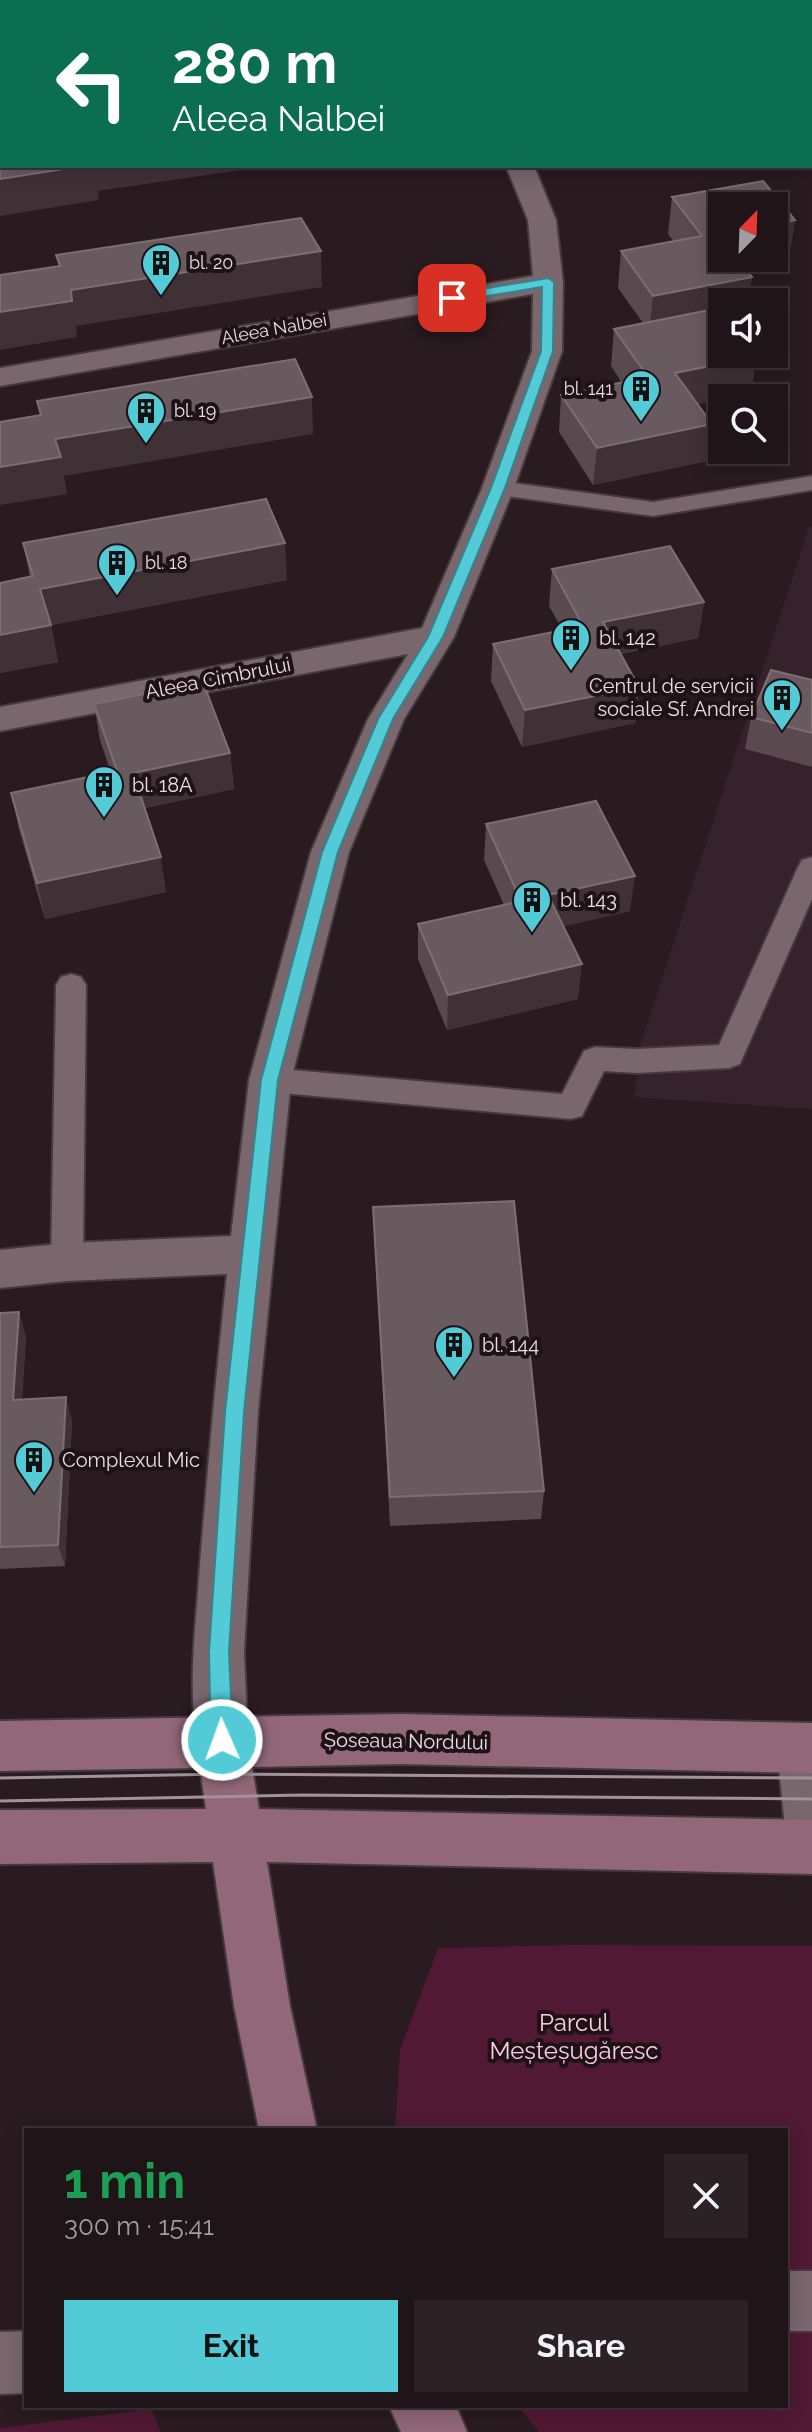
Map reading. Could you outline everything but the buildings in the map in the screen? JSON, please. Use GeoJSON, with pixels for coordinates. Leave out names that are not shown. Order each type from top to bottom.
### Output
{"type":"FeatureCollection","features":[{"type":"Feature","properties":{"kind":"main road","name":"Șoseaua Nordului"},"geometry":{"type":"LineString","coordinates":[[0,1746],[222,1740],[417,1740],[804,1748]]}},
{"type":"Feature","properties":{"kind":"main road"},"geometry":{"type":"LineString","coordinates":[[222,1740],[262,2006],[288,2128]]}},
{"type":"Feature","properties":{"kind":"main road"},"geometry":{"type":"LineString","coordinates":[[0,1837],[235,1835],[809,1847]]}},
{"type":"Feature","properties":{"kind":"main road"},"geometry":{"type":"LineString","coordinates":[[421,2408],[436,2432]]}},
{"type":"Feature","properties":{"kind":"street"},"geometry":{"type":"LineString","coordinates":[[222,1740],[219,1652],[235,1412],[270,1080],[330,852],[386,719],[436,637],[498,488],[547,351],[548,282],[542,220],[521,168]]}},
{"type":"Feature","properties":{"kind":"street","name":"Aleea Nalbei"},"geometry":{"type":"LineString","coordinates":[[0,377],[548,282]]}},
{"type":"Feature","properties":{"kind":"street","name":"Aleea Cimbrului"},"geometry":{"type":"LineString","coordinates":[[0,719],[436,637]]}},
{"type":"Feature","properties":{"kind":"street"},"geometry":{"type":"LineString","coordinates":[[0,1269],[67,1262],[250,1254]]}},
{"type":"Feature","properties":{"kind":"street"},"geometry":{"type":"LineString","coordinates":[[788,2301],[812,2301]]}},
{"type":"Feature","properties":{"kind":"street"},"geometry":{"type":"LineString","coordinates":[[0,2363],[24,2362]]}},
{"type":"Feature","properties":{"kind":"lane"},"geometry":{"type":"LineString","coordinates":[[498,488],[653,509],[812,483]]}},
{"type":"Feature","properties":{"kind":"lane"},"geometry":{"type":"LineString","coordinates":[[270,1080],[571,1107],[595,1059],[637,1061],[729,1056],[812,867]]}},
{"type":"Feature","properties":{"kind":"lane"},"geometry":{"type":"LineString","coordinates":[[67,1262],[71,985]]}},
{"type":"Feature","properties":{"kind":"lane"},"geometry":{"type":"LineString","coordinates":[[804,1748],[809,1847]]}},
{"type":"Feature","properties":{"kind":"shaded area"},"geometry":{"type":"Polygon","coordinates":[[[809,527],[812,527],[812,1109],[634,1097],[640,1046],[809,527]]]}},
{"type":"Feature","properties":{"kind":"green space","name":"Parcul Meșteșugăresc"},"geometry":{"type":"Polygon","coordinates":[[[812,1946],[812,2432],[539,2432],[520,2408],[788,2408],[788,2128],[395,2128],[400,2050],[438,1948],[812,1946]]]}},
{"type":"Feature","properties":{"kind":"green space"},"geometry":{"type":"Polygon","coordinates":[[[151,2409],[161,2432],[0,2432],[0,2428],[151,2409]]]}},
{"type":"Feature","properties":{"kind":"tram line"},"geometry":{"type":"LineString","coordinates":[[0,1778],[227,1774],[812,1778]]}},
{"type":"Feature","properties":{"kind":"tram line"},"geometry":{"type":"LineString","coordinates":[[0,1801],[301,1795],[812,1799]]}},
{"type":"Feature","properties":{"kind":"place","name":"bl. 20"},"geometry":{"type":"Point","coordinates":[161,297]}},
{"type":"Feature","properties":{"kind":"place","name":"bl. 141"},"geometry":{"type":"Point","coordinates":[641,423]}},
{"type":"Feature","properties":{"kind":"place","name":"bl. 19"},"geometry":{"type":"Point","coordinates":[146,445]}},
{"type":"Feature","properties":{"kind":"place","name":"bl. 18"},"geometry":{"type":"Point","coordinates":[117,597]}},
{"type":"Feature","properties":{"kind":"place","name":"bl. 142"},"geometry":{"type":"Point","coordinates":[571,672]}},
{"type":"Feature","properties":{"kind":"place","name":"Centrul de servicii sociale Sf. Andrei"},"geometry":{"type":"Point","coordinates":[782,732]}},
{"type":"Feature","properties":{"kind":"place","name":"bl. 18A"},"geometry":{"type":"Point","coordinates":[104,819]}},
{"type":"Feature","properties":{"kind":"place","name":"bl. 143"},"geometry":{"type":"Point","coordinates":[532,934]}},
{"type":"Feature","properties":{"kind":"place","name":"bl. 144"},"geometry":{"type":"Point","coordinates":[454,1379]}},
{"type":"Feature","properties":{"kind":"place","name":"Complexul Mic"},"geometry":{"type":"Point","coordinates":[34,1494]}},
{"type":"Feature","properties":{"kind":"route"},"geometry":{"type":"LineString","coordinates":[[222,1740],[219,1652],[235,1412],[270,1080],[330,852],[386,719],[436,637],[498,488],[547,351],[548,282],[452,298]]}}]}
